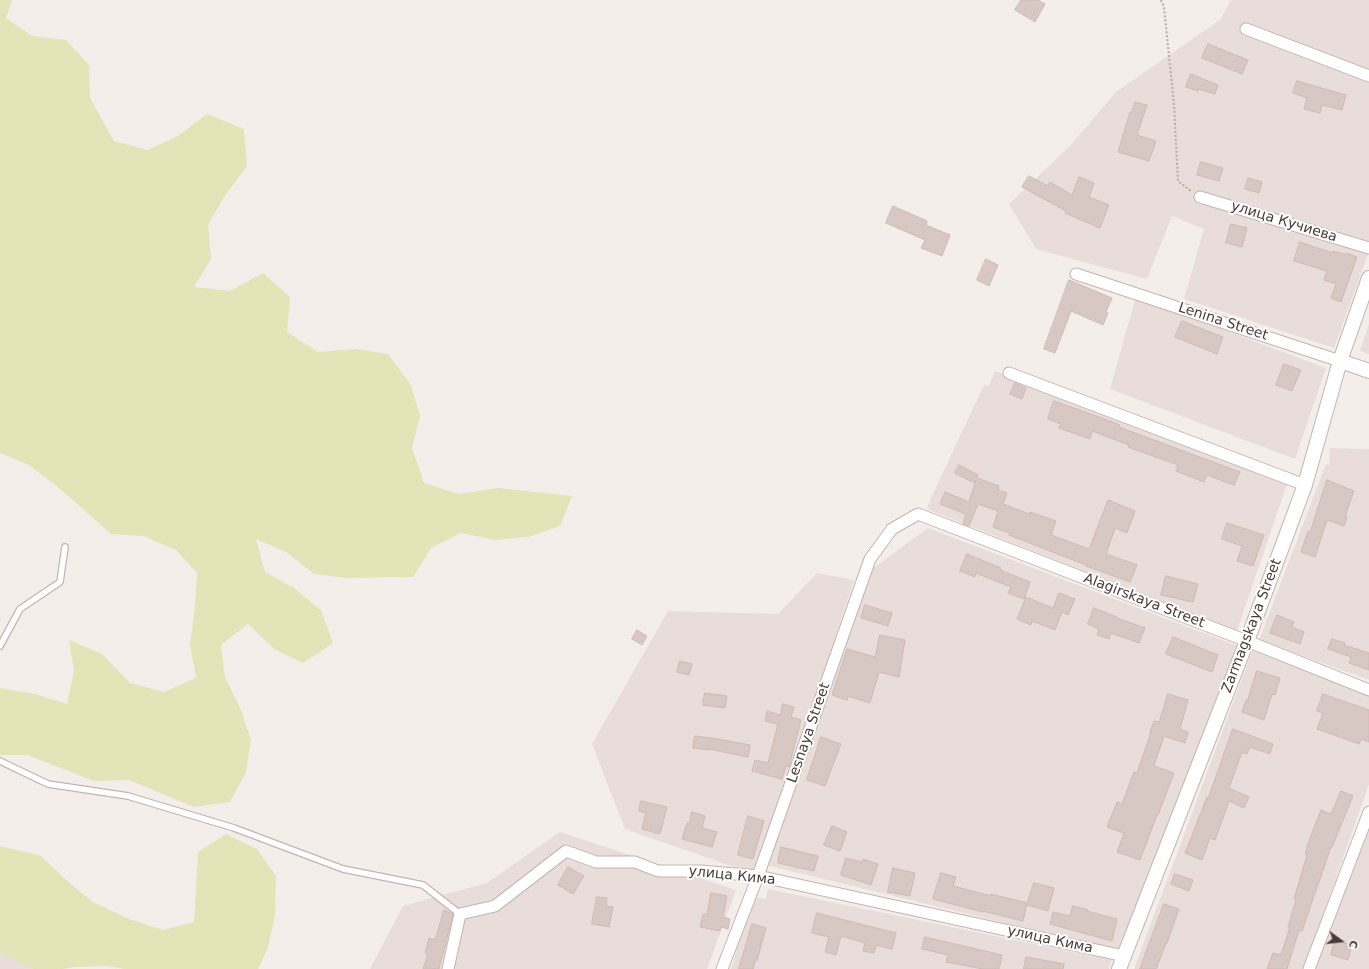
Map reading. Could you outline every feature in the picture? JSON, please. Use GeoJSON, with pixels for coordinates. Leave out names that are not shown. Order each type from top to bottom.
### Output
{"type":"FeatureCollection","features":[{"type":"Feature","properties":{"kind":"street"},"geometry":{"type":"LineString","coordinates":[[1246,29],[1369,76]]}},
{"type":"Feature","properties":{"kind":"street","name":"улица Кучиева"},"geometry":{"type":"LineString","coordinates":[[1200,197],[1369,248]]}},
{"type":"Feature","properties":{"kind":"street","name":"Lenina Street"},"geometry":{"type":"LineString","coordinates":[[1076,274],[1369,371]]}},
{"type":"Feature","properties":{"kind":"street","name":"Zarmagskaya Street"},"geometry":{"type":"LineString","coordinates":[[1122,963],[1247,641],[1305,484],[1340,361],[1369,278]]}},
{"type":"Feature","properties":{"kind":"street"},"geometry":{"type":"LineString","coordinates":[[1009,373],[1305,484]]}},
{"type":"Feature","properties":{"kind":"street","name":"Alagirskaya Street"},"geometry":{"type":"LineString","coordinates":[[918,514],[1247,641],[1369,690]]}},
{"type":"Feature","properties":{"kind":"street","name":"Lesnaya Street"},"geometry":{"type":"LineString","coordinates":[[722,969],[758,876],[870,559],[892,529],[918,514]]}},
{"type":"Feature","properties":{"kind":"street"},"geometry":{"type":"LineString","coordinates":[[1309,969],[1369,812]]}},
{"type":"Feature","properties":{"kind":"street","name":"улица Кима"},"geometry":{"type":"LineString","coordinates":[[460,914],[495,906],[566,851],[596,862],[635,862],[658,871],[701,871],[758,876],[1122,963]]}},
{"type":"Feature","properties":{"kind":"street"},"geometry":{"type":"LineString","coordinates":[[448,969],[460,914]]}},
{"type":"Feature","properties":{"kind":"lane"},"geometry":{"type":"LineString","coordinates":[[0,646],[20,609],[60,582],[65,547]]}},
{"type":"Feature","properties":{"kind":"lane"},"geometry":{"type":"LineString","coordinates":[[0,761],[48,784],[128,796],[234,828],[343,869],[423,885],[460,914]]}},
{"type":"Feature","properties":{"kind":"path"},"geometry":{"type":"LineString","coordinates":[[1161,0],[1164,7],[1169,53],[1178,181],[1200,197]]}},
{"type":"Feature","properties":{"kind":"shaded area"},"geometry":{"type":"Polygon","coordinates":[[[1231,0],[1369,0],[1369,252],[1334,348],[1184,299],[1204,229],[1172,216],[1147,279],[1036,249],[1009,204],[1070,146],[1116,92],[1220,20],[1231,0]]]}},
{"type":"Feature","properties":{"kind":"shaded area"},"geometry":{"type":"Polygon","coordinates":[[[1136,297],[1326,368],[1295,459],[1110,389],[1136,297]]]}},
{"type":"Feature","properties":{"kind":"shaded area"},"geometry":{"type":"Polygon","coordinates":[[[1369,324],[1369,354],[1360,351],[1369,324]]]}},
{"type":"Feature","properties":{"kind":"shaded area"},"geometry":{"type":"Polygon","coordinates":[[[995,371],[1288,481],[1237,631],[927,509],[984,385],[989,386],[995,371]]]}},
{"type":"Feature","properties":{"kind":"shaded area"},"geometry":{"type":"Polygon","coordinates":[[[1330,448],[1369,449],[1369,680],[1259,640],[1326,464],[1329,465],[1330,448]]]}},
{"type":"Feature","properties":{"kind":"shaded area"},"geometry":{"type":"Polygon","coordinates":[[[928,528],[1238,646],[1120,951],[766,865],[868,572],[928,528]]]}},
{"type":"Feature","properties":{"kind":"shaded area"},"geometry":{"type":"Polygon","coordinates":[[[817,573],[854,580],[757,875],[625,829],[592,744],[668,611],[778,614],[817,573]]]}},
{"type":"Feature","properties":{"kind":"shaded area"},"geometry":{"type":"Polygon","coordinates":[[[1253,649],[1369,693],[1369,784],[1304,969],[1134,969],[1253,649]]]}},
{"type":"Feature","properties":{"kind":"shaded area"},"geometry":{"type":"Polygon","coordinates":[[[1369,812],[1369,969],[1309,969],[1369,812]]]}},
{"type":"Feature","properties":{"kind":"shaded area"},"geometry":{"type":"Polygon","coordinates":[[[560,832],[736,890],[707,969],[370,969],[403,906],[487,883],[560,832]]]}},
{"type":"Feature","properties":{"kind":"shaded area"},"geometry":{"type":"Polygon","coordinates":[[[768,889],[1111,960],[1109,969],[731,969],[753,897],[766,899],[768,889]]]}},
{"type":"Feature","properties":{"kind":"shaded area"},"geometry":{"type":"Polygon","coordinates":[[[0,953],[8,956],[33,969],[0,969],[0,953]]]}},
{"type":"Feature","properties":{"kind":"green space"},"geometry":{"type":"Polygon","coordinates":[[[0,0],[12,0],[6,18],[32,36],[66,40],[89,65],[90,98],[114,141],[148,150],[178,136],[207,114],[244,129],[247,166],[224,197],[208,225],[211,259],[194,287],[230,291],[263,273],[290,297],[287,332],[318,352],[356,349],[388,354],[411,385],[420,416],[412,448],[424,483],[459,494],[498,488],[572,496],[560,526],[528,537],[496,540],[461,533],[431,548],[413,577],[347,578],[314,574],[286,552],[256,539],[265,572],[294,588],[321,610],[333,643],[303,663],[274,649],[248,624],[221,645],[225,677],[241,710],[251,740],[246,772],[230,802],[194,807],[129,780],[94,781],[27,755],[0,755],[0,688],[35,694],[67,704],[74,671],[69,640],[102,654],[130,683],[164,692],[196,678],[190,645],[197,573],[176,550],[143,536],[111,534],[58,487],[29,465],[0,453],[0,0]]]}},
{"type":"Feature","properties":{"kind":"green space"},"geometry":{"type":"Polygon","coordinates":[[[226,834],[257,849],[276,876],[275,915],[268,948],[258,969],[124,969],[108,966],[33,969],[0,953],[0,846],[41,856],[66,880],[93,902],[129,919],[163,930],[194,922],[198,852],[226,834]]]}},
{"type":"Feature","properties":{"kind":"building"},"geometry":{"type":"Polygon","coordinates":[[[1021,0],[1038,0],[1045,4],[1035,22],[1015,10],[1021,0]]]}},
{"type":"Feature","properties":{"kind":"building"},"geometry":{"type":"Polygon","coordinates":[[[1208,44],[1248,60],[1242,74],[1202,58],[1208,44]]]}},
{"type":"Feature","properties":{"kind":"building"},"geometry":{"type":"Polygon","coordinates":[[[1191,74],[1218,85],[1215,94],[1186,87],[1191,74]]]}},
{"type":"Feature","properties":{"kind":"building"},"geometry":{"type":"Polygon","coordinates":[[[1297,81],[1346,95],[1342,110],[1322,105],[1320,113],[1304,109],[1307,98],[1293,93],[1297,81]]]}},
{"type":"Feature","properties":{"kind":"building"},"geometry":{"type":"Polygon","coordinates":[[[1135,102],[1147,105],[1137,135],[1156,141],[1149,161],[1118,152],[1130,112],[1132,112],[1135,102]]]}},
{"type":"Feature","properties":{"kind":"building"},"geometry":{"type":"Polygon","coordinates":[[[1201,162],[1223,168],[1219,181],[1197,175],[1201,162]]]}},
{"type":"Feature","properties":{"kind":"building"},"geometry":{"type":"Polygon","coordinates":[[[1029,176],[1048,186],[1050,182],[1072,195],[1079,177],[1094,183],[1089,197],[1109,205],[1100,228],[1065,213],[1066,211],[1022,187],[1029,176]]]}},
{"type":"Feature","properties":{"kind":"building"},"geometry":{"type":"Polygon","coordinates":[[[1248,178],[1262,182],[1259,193],[1245,189],[1248,178]]]}},
{"type":"Feature","properties":{"kind":"building"},"geometry":{"type":"Polygon","coordinates":[[[893,206],[927,221],[926,225],[950,235],[942,256],[921,248],[925,240],[886,223],[893,206]]]}},
{"type":"Feature","properties":{"kind":"building"},"geometry":{"type":"Polygon","coordinates":[[[1231,224],[1247,228],[1242,247],[1226,243],[1231,224]]]}},
{"type":"Feature","properties":{"kind":"building"},"geometry":{"type":"Polygon","coordinates":[[[1300,242],[1333,253],[1333,251],[1347,255],[1347,253],[1357,257],[1341,302],[1331,298],[1336,284],[1324,280],[1327,271],[1294,261],[1300,242]]]}},
{"type":"Feature","properties":{"kind":"building"},"geometry":{"type":"Polygon","coordinates":[[[986,259],[998,265],[989,286],[977,280],[986,259]]]}},
{"type":"Feature","properties":{"kind":"building"},"geometry":{"type":"Polygon","coordinates":[[[1069,280],[1112,298],[1106,312],[1108,313],[1103,325],[1071,311],[1055,353],[1044,349],[1069,280]]]}},
{"type":"Feature","properties":{"kind":"building"},"geometry":{"type":"Polygon","coordinates":[[[1182,321],[1223,337],[1217,354],[1175,337],[1182,321]]]}},
{"type":"Feature","properties":{"kind":"building"},"geometry":{"type":"Polygon","coordinates":[[[1284,364],[1301,370],[1292,391],[1276,385],[1284,364]]]}},
{"type":"Feature","properties":{"kind":"building"},"geometry":{"type":"Polygon","coordinates":[[[1015,383],[1026,388],[1022,399],[1010,394],[1015,383]]]}},
{"type":"Feature","properties":{"kind":"building"},"geometry":{"type":"Polygon","coordinates":[[[1054,401],[1240,472],[1234,485],[1207,475],[1204,482],[1176,471],[1178,465],[1128,447],[1129,445],[1092,431],[1090,439],[1059,428],[1061,424],[1048,419],[1054,401]]]}},
{"type":"Feature","properties":{"kind":"building"},"geometry":{"type":"Polygon","coordinates":[[[959,465],[978,475],[977,478],[999,486],[998,490],[1007,493],[1003,504],[1029,514],[1030,512],[1056,521],[1051,535],[1089,549],[1108,500],[1135,511],[1127,533],[1115,528],[1106,554],[1137,565],[1130,582],[1086,566],[993,527],[998,511],[978,504],[969,526],[963,524],[966,514],[940,504],[945,492],[969,502],[976,480],[974,483],[955,473],[959,465]]]}},
{"type":"Feature","properties":{"kind":"building"},"geometry":{"type":"Polygon","coordinates":[[[1327,480],[1354,491],[1345,516],[1347,517],[1344,526],[1327,520],[1315,557],[1301,552],[1308,531],[1310,532],[1327,480]]]}},
{"type":"Feature","properties":{"kind":"building"},"geometry":{"type":"Polygon","coordinates":[[[1227,523],[1264,535],[1253,566],[1237,561],[1242,546],[1222,539],[1227,523]]]}},
{"type":"Feature","properties":{"kind":"building"},"geometry":{"type":"Polygon","coordinates":[[[967,554],[1001,568],[1000,570],[1030,582],[1024,599],[1008,593],[1011,587],[976,573],[975,577],[960,571],[967,554]]]}},
{"type":"Feature","properties":{"kind":"building"},"geometry":{"type":"Polygon","coordinates":[[[1166,576],[1198,584],[1193,602],[1161,595],[1166,576]]]}},
{"type":"Feature","properties":{"kind":"building"},"geometry":{"type":"Polygon","coordinates":[[[1059,593],[1075,599],[1068,615],[1062,612],[1055,630],[1032,621],[1031,625],[1017,619],[1026,597],[1053,608],[1059,593]]]}},
{"type":"Feature","properties":{"kind":"building"},"geometry":{"type":"Polygon","coordinates":[[[865,605],[892,613],[888,626],[861,618],[865,605]]]}},
{"type":"Feature","properties":{"kind":"building"},"geometry":{"type":"Polygon","coordinates":[[[1094,608],[1145,628],[1139,643],[1111,633],[1109,639],[1097,635],[1099,629],[1088,624],[1094,608]]]}},
{"type":"Feature","properties":{"kind":"building"},"geometry":{"type":"Polygon","coordinates":[[[1277,615],[1294,622],[1292,627],[1304,632],[1300,644],[1270,633],[1277,615]]]}},
{"type":"Feature","properties":{"kind":"building"},"geometry":{"type":"Polygon","coordinates":[[[637,630],[647,636],[642,645],[632,639],[637,630]]]}},
{"type":"Feature","properties":{"kind":"building"},"geometry":{"type":"Polygon","coordinates":[[[880,635],[905,640],[899,677],[879,672],[870,703],[848,696],[847,700],[832,695],[847,649],[875,657],[880,635]]]}},
{"type":"Feature","properties":{"kind":"building"},"geometry":{"type":"Polygon","coordinates":[[[1173,637],[1218,655],[1212,672],[1166,654],[1173,637]]]}},
{"type":"Feature","properties":{"kind":"building"},"geometry":{"type":"Polygon","coordinates":[[[1332,639],[1345,643],[1344,645],[1369,653],[1369,670],[1349,663],[1351,657],[1328,649],[1332,639]]]}},
{"type":"Feature","properties":{"kind":"building"},"geometry":{"type":"Polygon","coordinates":[[[680,661],[692,664],[689,675],[677,672],[680,661]]]}},
{"type":"Feature","properties":{"kind":"building"},"geometry":{"type":"Polygon","coordinates":[[[1257,671],[1280,678],[1275,695],[1272,694],[1264,720],[1242,712],[1257,671]]]}},
{"type":"Feature","properties":{"kind":"building"},"geometry":{"type":"Polygon","coordinates":[[[705,693],[727,696],[725,708],[703,705],[705,693]]]}},
{"type":"Feature","properties":{"kind":"building"},"geometry":{"type":"Polygon","coordinates":[[[1168,694],[1188,700],[1180,729],[1188,732],[1185,743],[1164,736],[1154,766],[1174,773],[1140,860],[1117,852],[1124,833],[1107,827],[1117,802],[1122,804],[1134,772],[1137,773],[1154,721],[1159,722],[1168,694]]]}},
{"type":"Feature","properties":{"kind":"building"},"geometry":{"type":"Polygon","coordinates":[[[1323,694],[1369,710],[1369,742],[1361,739],[1359,744],[1317,729],[1323,713],[1317,711],[1323,694]]]}},
{"type":"Feature","properties":{"kind":"building"},"geometry":{"type":"Polygon","coordinates":[[[783,704],[794,707],[791,717],[801,720],[789,767],[786,766],[782,779],[752,771],[755,760],[768,763],[778,724],[765,721],[767,711],[780,715],[783,704]]]}},
{"type":"Feature","properties":{"kind":"building"},"geometry":{"type":"Polygon","coordinates":[[[1233,729],[1273,744],[1270,754],[1250,747],[1247,754],[1242,752],[1229,788],[1249,797],[1244,808],[1229,801],[1215,840],[1210,838],[1202,860],[1185,853],[1207,797],[1208,798],[1233,729]]]}},
{"type":"Feature","properties":{"kind":"building"},"geometry":{"type":"Polygon","coordinates":[[[695,736],[750,745],[748,757],[709,749],[693,748],[695,736]]]}},
{"type":"Feature","properties":{"kind":"building"},"geometry":{"type":"Polygon","coordinates":[[[821,737],[841,744],[825,786],[807,780],[821,737]]]}},
{"type":"Feature","properties":{"kind":"building"},"geometry":{"type":"Polygon","coordinates":[[[1341,791],[1353,796],[1331,847],[1302,931],[1299,930],[1287,969],[1267,969],[1273,953],[1281,955],[1290,927],[1288,927],[1296,900],[1294,899],[1307,855],[1305,854],[1321,810],[1331,814],[1341,791]]]}},
{"type":"Feature","properties":{"kind":"building"},"geometry":{"type":"Polygon","coordinates":[[[641,801],[667,807],[660,834],[642,829],[646,813],[639,811],[641,801]]]}},
{"type":"Feature","properties":{"kind":"building"},"geometry":{"type":"Polygon","coordinates":[[[692,812],[705,816],[702,828],[717,832],[712,847],[682,839],[687,823],[689,824],[692,812]]]}},
{"type":"Feature","properties":{"kind":"building"},"geometry":{"type":"Polygon","coordinates":[[[748,816],[764,821],[753,859],[738,855],[748,816]]]}},
{"type":"Feature","properties":{"kind":"building"},"geometry":{"type":"Polygon","coordinates":[[[832,826],[847,832],[840,851],[824,845],[832,826]]]}},
{"type":"Feature","properties":{"kind":"building"},"geometry":{"type":"Polygon","coordinates":[[[781,847],[818,856],[814,871],[778,863],[781,847]]]}},
{"type":"Feature","properties":{"kind":"building"},"geometry":{"type":"Polygon","coordinates":[[[846,858],[862,862],[863,859],[878,864],[871,885],[841,875],[846,858]]]}},
{"type":"Feature","properties":{"kind":"building"},"geometry":{"type":"Polygon","coordinates":[[[568,867],[584,876],[573,894],[558,885],[568,867]]]}},
{"type":"Feature","properties":{"kind":"building"},"geometry":{"type":"Polygon","coordinates":[[[893,868],[915,873],[910,896],[888,892],[893,868]]]}},
{"type":"Feature","properties":{"kind":"building"},"geometry":{"type":"Polygon","coordinates":[[[941,873],[956,877],[953,886],[991,896],[991,894],[1027,903],[1023,921],[933,899],[941,873]]]}},
{"type":"Feature","properties":{"kind":"building"},"geometry":{"type":"Polygon","coordinates":[[[1175,874],[1193,880],[1189,891],[1171,884],[1175,874]]]}},
{"type":"Feature","properties":{"kind":"building"},"geometry":{"type":"Polygon","coordinates":[[[1034,883],[1054,888],[1048,911],[1027,905],[1034,883]]]}},
{"type":"Feature","properties":{"kind":"building"},"geometry":{"type":"Polygon","coordinates":[[[711,893],[727,896],[723,917],[730,919],[728,929],[721,927],[720,931],[700,927],[703,914],[707,914],[711,893]]]}},
{"type":"Feature","properties":{"kind":"building"},"geometry":{"type":"Polygon","coordinates":[[[597,897],[607,898],[606,906],[613,907],[609,927],[592,924],[597,897]]]}},
{"type":"Feature","properties":{"kind":"building"},"geometry":{"type":"Polygon","coordinates":[[[1164,904],[1179,909],[1167,943],[1156,969],[1140,969],[1164,904]]]}},
{"type":"Feature","properties":{"kind":"building"},"geometry":{"type":"Polygon","coordinates":[[[1073,906],[1117,919],[1112,941],[1050,924],[1053,912],[1070,916],[1073,906]]]}},
{"type":"Feature","properties":{"kind":"building"},"geometry":{"type":"Polygon","coordinates":[[[444,910],[453,914],[439,969],[423,969],[428,954],[425,953],[429,938],[435,940],[444,910]]]}},
{"type":"Feature","properties":{"kind":"building"},"geometry":{"type":"Polygon","coordinates":[[[817,913],[896,933],[892,949],[876,945],[874,953],[863,951],[865,943],[841,936],[836,955],[825,952],[829,937],[812,933],[817,913]]]}},
{"type":"Feature","properties":{"kind":"building"},"geometry":{"type":"Polygon","coordinates":[[[752,924],[766,928],[757,960],[753,969],[739,969],[752,924]]]}},
{"type":"Feature","properties":{"kind":"building"},"geometry":{"type":"Polygon","coordinates":[[[925,937],[1002,955],[999,969],[983,969],[946,962],[948,955],[922,949],[925,937]]]}},
{"type":"Feature","properties":{"kind":"building"},"geometry":{"type":"Polygon","coordinates":[[[1335,940],[1352,945],[1348,960],[1331,955],[1335,940]]]}},
{"type":"Feature","properties":{"kind":"building"},"geometry":{"type":"Polygon","coordinates":[[[1026,957],[1064,964],[1063,969],[1024,969],[1026,957]]]}}]}
